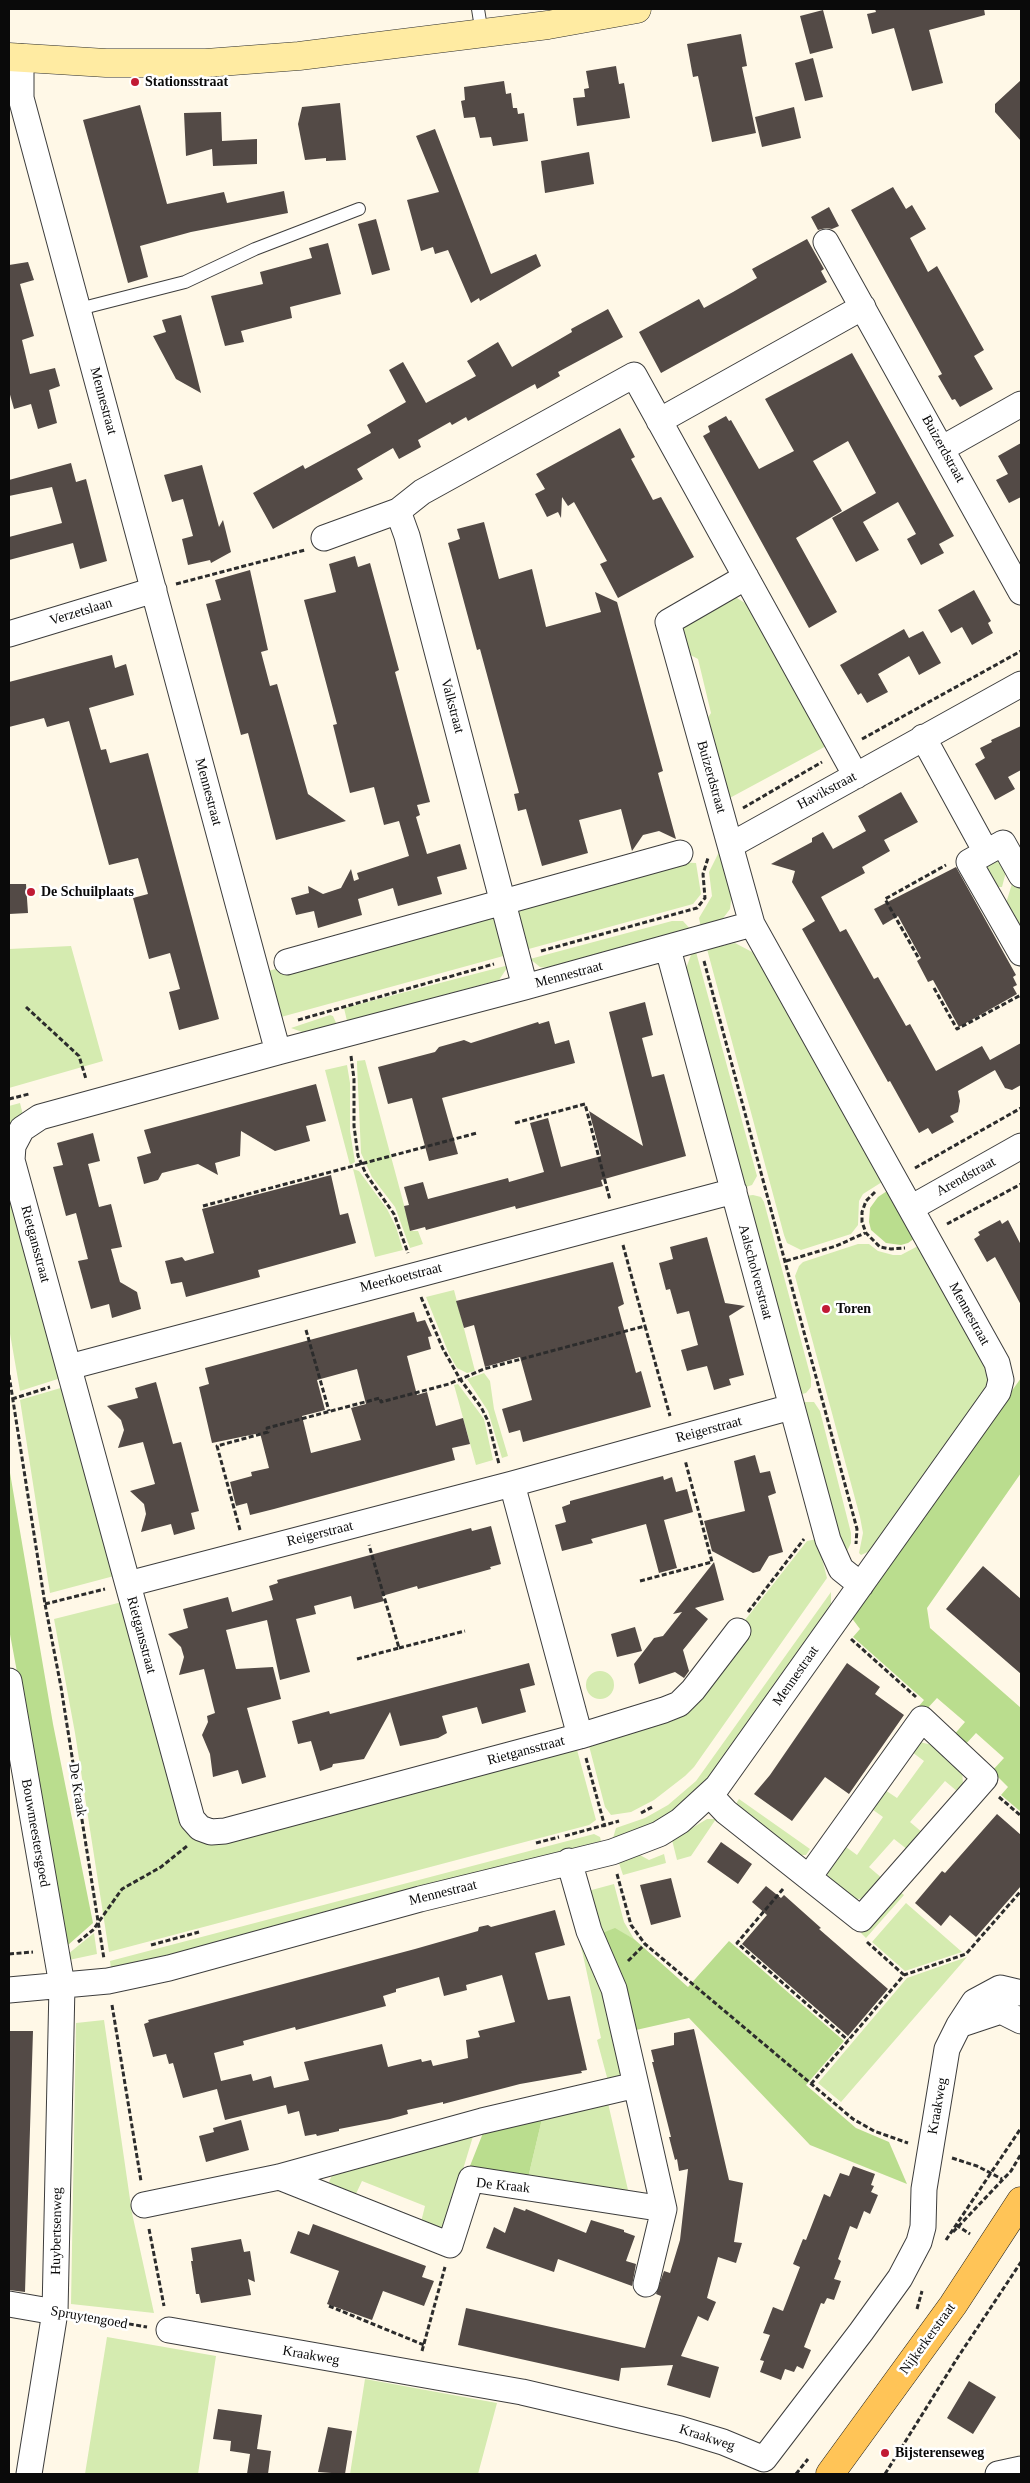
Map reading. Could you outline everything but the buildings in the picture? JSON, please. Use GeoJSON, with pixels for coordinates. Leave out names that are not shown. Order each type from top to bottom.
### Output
{"type":"FeatureCollection","features":[{"type":"Feature","properties":{"kind":"main road","name":"Nijkerkerstraat"},"geometry":{"type":"LineString","coordinates":[[830,2474],[953,2305],[1021,2201]]}},
{"type":"Feature","properties":{"kind":"street"},"geometry":{"type":"LineString","coordinates":[[15,57],[106,63],[206,63],[299,56],[480,21],[637,9]]}},
{"type":"Feature","properties":{"kind":"street","name":"Mennestraat"},"geometry":{"type":"LineString","coordinates":[[15,57],[21,98],[278,1052],[698,941],[752,924]]}},
{"type":"Feature","properties":{"kind":"street","name":"Buizerdstraat"},"geometry":{"type":"LineString","coordinates":[[826,242],[943,448],[1021,592]]}},
{"type":"Feature","properties":{"kind":"street"},"geometry":{"type":"LineString","coordinates":[[659,421],[863,307]]}},
{"type":"Feature","properties":{"kind":"street"},"geometry":{"type":"LineString","coordinates":[[324,538],[398,511],[422,492],[634,375],[856,776]]}},
{"type":"Feature","properties":{"kind":"street"},"geometry":{"type":"LineString","coordinates":[[943,448],[1021,404]]}},
{"type":"Feature","properties":{"kind":"street","name":"Valkstraat"},"geometry":{"type":"LineString","coordinates":[[398,511],[407,536],[525,987]]}},
{"type":"Feature","properties":{"kind":"street","name":"Buizerdstraat"},"geometry":{"type":"LineString","coordinates":[[729,838],[668,622],[746,577]]}},
{"type":"Feature","properties":{"kind":"street","name":"Verzetslaan"},"geometry":{"type":"LineString","coordinates":[[9,634],[154,590]]}},
{"type":"Feature","properties":{"kind":"street","name":"Havikstraat"},"geometry":{"type":"LineString","coordinates":[[729,838],[856,776],[1021,684]]}},
{"type":"Feature","properties":{"kind":"street"},"geometry":{"type":"LineString","coordinates":[[924,737],[984,849]]}},
{"type":"Feature","properties":{"kind":"street","name":"Mennestraat"},"geometry":{"type":"LineString","coordinates":[[9,1990],[59,1970],[169,1968],[420,1899],[612,1852],[659,1834],[686,1817],[710,1795],[998,1392],[1001,1380],[997,1363],[752,924],[729,838]]}},
{"type":"Feature","properties":{"kind":"street"},"geometry":{"type":"LineString","coordinates":[[1021,875],[1003,842],[984,849],[969,862],[1021,954]]}},
{"type":"Feature","properties":{"kind":"street"},"geometry":{"type":"LineString","coordinates":[[288,962],[680,853]]}},
{"type":"Feature","properties":{"kind":"street","name":"Aalscholverstraat"},"geometry":{"type":"LineString","coordinates":[[668,948],[828,1540],[841,1569],[861,1585]]}},
{"type":"Feature","properties":{"kind":"street","name":"Rietgansstraat"},"geometry":{"type":"LineString","coordinates":[[278,1052],[40,1117],[22,1129],[13,1146],[12,1160],[192,1819],[200,1828],[212,1832],[225,1832],[580,1736],[678,1704],[694,1690],[738,1631]]}},
{"type":"Feature","properties":{"kind":"street","name":"Arendstraat"},"geometry":{"type":"LineString","coordinates":[[911,1208],[1021,1146]]}},
{"type":"Feature","properties":{"kind":"street","name":"Meerkoetstraat"},"geometry":{"type":"LineString","coordinates":[[71,1373],[299,1304],[734,1190]]}},
{"type":"Feature","properties":{"kind":"street","name":"Reigerstraat"},"geometry":{"type":"LineString","coordinates":[[128,1584],[791,1408]]}},
{"type":"Feature","properties":{"kind":"street"},"geometry":{"type":"LineString","coordinates":[[508,1484],[580,1736]]}},
{"type":"Feature","properties":{"kind":"street","name":"Bouwmeestersgoed"},"geometry":{"type":"LineString","coordinates":[[9,1682],[59,1970]]}},
{"type":"Feature","properties":{"kind":"street"},"geometry":{"type":"LineString","coordinates":[[710,1795],[726,1812],[861,1919],[984,1778],[922,1719],[809,1877]]}},
{"type":"Feature","properties":{"kind":"street"},"geometry":{"type":"LineString","coordinates":[[569,1861],[589,1931],[614,1989],[664,2209],[646,2284]]}},
{"type":"Feature","properties":{"kind":"street","name":"Huybertsenweg"},"geometry":{"type":"LineString","coordinates":[[29,2474],[55,2312],[59,1970]]}},
{"type":"Feature","properties":{"kind":"street","name":"Kraakweg"},"geometry":{"type":"LineString","coordinates":[[168,2330],[522,2392],[680,2429],[723,2442],[764,2459],[861,2332],[911,2258],[923,2227],[924,2190],[947,2049],[959,2025],[974,2002],[1000,1988],[1021,1993]]}},
{"type":"Feature","properties":{"kind":"street"},"geometry":{"type":"LineString","coordinates":[[959,2025],[1001,2011],[1021,2021]]}},
{"type":"Feature","properties":{"kind":"street"},"geometry":{"type":"LineString","coordinates":[[144,2205],[280,2177],[482,2121],[636,2085]]}},
{"type":"Feature","properties":{"kind":"street"},"geometry":{"type":"LineString","coordinates":[[280,2177],[450,2245]]}},
{"type":"Feature","properties":{"kind":"street","name":"De Kraak"},"geometry":{"type":"LineString","coordinates":[[450,2245],[471,2180],[664,2209]]}},
{"type":"Feature","properties":{"kind":"street","name":"Spruytengoed"},"geometry":{"type":"LineString","coordinates":[[9,2304],[55,2312]]}},
{"type":"Feature","properties":{"kind":"street"},"geometry":{"type":"LineString","coordinates":[[998,2474],[1021,2469]]}},
{"type":"Feature","properties":{"kind":"lane"},"geometry":{"type":"LineString","coordinates":[[79,309],[185,282],[255,249],[359,209]]}},
{"type":"Feature","properties":{"kind":"path"},"geometry":{"type":"LineString","coordinates":[[154,590],[326,544],[324,538]]}},
{"type":"Feature","properties":{"kind":"path"},"geometry":{"type":"LineString","coordinates":[[729,838],[749,804],[1021,651]]}},
{"type":"Feature","properties":{"kind":"path"},"geometry":{"type":"LineString","coordinates":[[918,957],[885,899],[984,849]]}},
{"type":"Feature","properties":{"kind":"path"},"geometry":{"type":"LineString","coordinates":[[689,910],[786,1261],[857,1529],[858,1539],[854,1550],[841,1569]]}},
{"type":"Feature","properties":{"kind":"path"},"geometry":{"type":"LineString","coordinates":[[934,988],[957,1029],[1021,995]]}},
{"type":"Feature","properties":{"kind":"path"},"geometry":{"type":"LineString","coordinates":[[26,1007],[79,1056],[86,1079]]}},
{"type":"Feature","properties":{"kind":"path"},"geometry":{"type":"LineString","coordinates":[[339,1007],[353,1064],[355,1146],[360,1164],[394,1214],[432,1326],[460,1379],[481,1407],[488,1421],[508,1484]]}},
{"type":"Feature","properties":{"kind":"path"},"geometry":{"type":"LineString","coordinates":[[515,1123],[585,1104],[670,1417],[661,1419]]}},
{"type":"Feature","properties":{"kind":"path"},"geometry":{"type":"LineString","coordinates":[[786,1261],[836,1246],[866,1233],[862,1222],[862,1212],[866,1200],[874,1192],[1021,1108]]}},
{"type":"Feature","properties":{"kind":"path"},"geometry":{"type":"LineString","coordinates":[[203,1206],[477,1133]]}},
{"type":"Feature","properties":{"kind":"path"},"geometry":{"type":"LineString","coordinates":[[299,1304],[328,1411]]}},
{"type":"Feature","properties":{"kind":"path"},"geometry":{"type":"LineString","coordinates":[[249,1530],[240,1532],[217,1446],[268,1432],[267,1428],[380,1398],[381,1402],[460,1379],[484,1369],[645,1326]]}},
{"type":"Feature","properties":{"kind":"path"},"geometry":{"type":"LineString","coordinates":[[12,1399],[71,1373]]}},
{"type":"Feature","properties":{"kind":"path","name":"De Kraak"},"geometry":{"type":"LineString","coordinates":[[9,1375],[45,1604],[61,1688],[127,2091],[144,2205],[168,2330]]}},
{"type":"Feature","properties":{"kind":"path"},"geometry":{"type":"LineString","coordinates":[[640,1581],[712,1562],[680,1438]]}},
{"type":"Feature","properties":{"kind":"path"},"geometry":{"type":"LineString","coordinates":[[363,1522],[399,1648]]}},
{"type":"Feature","properties":{"kind":"path"},"geometry":{"type":"LineString","coordinates":[[738,1631],[735,1629],[804,1538],[802,1531]]}},
{"type":"Feature","properties":{"kind":"path"},"geometry":{"type":"LineString","coordinates":[[45,1604],[128,1584]]}},
{"type":"Feature","properties":{"kind":"path"},"geometry":{"type":"LineString","coordinates":[[357,1659],[465,1631]]}},
{"type":"Feature","properties":{"kind":"path"},"geometry":{"type":"LineString","coordinates":[[580,1736],[631,1925],[637,1935],[677,1973],[853,2119],[874,2131],[993,2173],[1002,2179]]}},
{"type":"Feature","properties":{"kind":"path"},"geometry":{"type":"LineString","coordinates":[[633,1816],[660,1803]]}},
{"type":"Feature","properties":{"kind":"path"},"geometry":{"type":"LineString","coordinates":[[528,1846],[626,1819]]}},
{"type":"Feature","properties":{"kind":"path"},"geometry":{"type":"LineString","coordinates":[[59,1970],[98,1923],[122,1889],[170,1861],[187,1846],[200,1828]]}},
{"type":"Feature","properties":{"kind":"path"},"geometry":{"type":"LineString","coordinates":[[811,2084],[904,1975],[966,1954],[1021,1891]]}},
{"type":"Feature","properties":{"kind":"path"},"geometry":{"type":"LineString","coordinates":[[861,1919],[852,1930],[904,1975]]}},
{"type":"Feature","properties":{"kind":"path"},"geometry":{"type":"LineString","coordinates":[[142,1947],[200,1932]]}},
{"type":"Feature","properties":{"kind":"path"},"geometry":{"type":"LineString","coordinates":[[59,1970],[106,1969],[113,1955]]}},
{"type":"Feature","properties":{"kind":"path"},"geometry":{"type":"LineString","coordinates":[[943,2244],[993,2173],[1021,2128]]}},
{"type":"Feature","properties":{"kind":"path"},"geometry":{"type":"LineString","coordinates":[[957,2226],[1011,2171],[1021,2154]]}},
{"type":"Feature","properties":{"kind":"path"},"geometry":{"type":"LineString","coordinates":[[957,2226],[973,2236]]}},
{"type":"Feature","properties":{"kind":"path"},"geometry":{"type":"LineString","coordinates":[[414,2374],[424,2344],[450,2245]]}},
{"type":"Feature","properties":{"kind":"path"},"geometry":{"type":"LineString","coordinates":[[885,2474],[958,2357],[1021,2262]]}},
{"type":"Feature","properties":{"kind":"path","name":"Nijkerkerstraat"},"geometry":{"type":"LineString","coordinates":[[915,2316],[923,2285]]}},
{"type":"Feature","properties":{"kind":"path"},"geometry":{"type":"LineString","coordinates":[[329,2306],[424,2344]]}},
{"type":"Feature","properties":{"kind":"path","name":"Spruytengoed"},"geometry":{"type":"LineString","coordinates":[[55,2312],[168,2330]]}},
{"type":"Feature","properties":{"kind":"path"},"geometry":{"type":"LineString","coordinates":[[796,2474],[814,2451]]}},
{"type":"Feature","properties":{"kind":"green space"},"geometry":{"type":"Polygon","coordinates":[[[732,598],[737,598],[748,605],[828,745],[726,800],[705,722],[711,713],[698,659],[685,652],[681,628],[732,598]]]}},
{"type":"Feature","properties":{"kind":"green space"},"geometry":{"type":"Polygon","coordinates":[[[720,850],[732,894],[730,909],[721,921],[701,928],[699,918],[712,896],[709,872],[720,850]]]}},
{"type":"Feature","properties":{"kind":"green space"},"geometry":{"type":"Polygon","coordinates":[[[994,860],[1000,860],[1008,864],[1002,887],[997,887],[984,873],[986,866],[994,860]]]}},
{"type":"Feature","properties":{"kind":"green space"},"geometry":{"type":"Polygon","coordinates":[[[676,862],[696,863],[701,894],[693,904],[525,950],[517,917],[520,907],[676,862]]]}},
{"type":"Feature","properties":{"kind":"green space"},"geometry":{"type":"Polygon","coordinates":[[[1015,874],[1021,884],[1021,944],[1003,913],[1015,874]]]}},
{"type":"Feature","properties":{"kind":"green space"},"geometry":{"type":"Polygon","coordinates":[[[476,916],[489,917],[499,922],[507,955],[281,1017],[268,971],[476,916]]]}},
{"type":"Feature","properties":{"kind":"green space"},"geometry":{"type":"Polygon","coordinates":[[[672,921],[683,921],[692,931],[547,968],[540,967],[530,959],[672,921]]]}},
{"type":"Feature","properties":{"kind":"green space"},"geometry":{"type":"Polygon","coordinates":[[[735,943],[754,953],[882,1182],[863,1194],[859,1201],[858,1225],[851,1234],[801,1250],[787,1243],[784,1235],[707,949],[735,943]]]}},
{"type":"Feature","properties":{"kind":"green space"},"geometry":{"type":"Polygon","coordinates":[[[71,946],[103,1061],[9,1088],[9,949],[71,946]]]}},
{"type":"Feature","properties":{"kind":"green space"},"geometry":{"type":"Polygon","coordinates":[[[696,952],[757,1176],[752,1185],[743,1188],[685,971],[691,955],[696,952]]]}},
{"type":"Feature","properties":{"kind":"green space"},"geometry":{"type":"Polygon","coordinates":[[[509,965],[499,980],[347,1021],[344,1008],[509,965]]]}},
{"type":"Feature","properties":{"kind":"green space"},"geometry":{"type":"Polygon","coordinates":[[[330,1015],[333,1016],[337,1025],[305,1033],[291,1028],[330,1015]]]}},
{"type":"Feature","properties":{"kind":"green space"},"geometry":{"type":"Polygon","coordinates":[[[365,1060],[411,1231],[418,1231],[423,1244],[410,1248],[395,1207],[372,1177],[361,1153],[357,1061],[365,1060]]]}},
{"type":"Feature","properties":{"kind":"green space"},"geometry":{"type":"Polygon","coordinates":[[[347,1065],[350,1083],[350,1131],[355,1162],[350,1165],[325,1070],[347,1065]]]}},
{"type":"Feature","properties":{"kind":"green space"},"geometry":{"type":"Polygon","coordinates":[[[20,1103],[23,1115],[9,1130],[9,1106],[20,1103]]]}},
{"type":"Feature","properties":{"kind":"green space"},"geometry":{"type":"Polygon","coordinates":[[[353,1169],[359,1171],[387,1209],[396,1227],[403,1250],[375,1257],[353,1169]]]}},
{"type":"Feature","properties":{"kind":"green space"},"geometry":{"type":"Polygon","coordinates":[[[9,1183],[61,1378],[20,1391],[9,1328],[9,1183]]]}},
{"type":"Feature","properties":{"kind":"green space"},"geometry":{"type":"Polygon","coordinates":[[[887,1191],[915,1238],[908,1243],[901,1245],[886,1243],[871,1230],[869,1222],[870,1208],[878,1197],[887,1191]]]}},
{"type":"Feature","properties":{"kind":"green space"},"geometry":{"type":"Polygon","coordinates":[[[745,1196],[761,1197],[764,1202],[811,1378],[811,1387],[806,1393],[798,1395],[745,1196]]]}},
{"type":"Feature","properties":{"kind":"green space"},"geometry":{"type":"Polygon","coordinates":[[[858,1244],[869,1244],[878,1251],[893,1255],[901,1255],[918,1246],[983,1363],[988,1380],[986,1389],[870,1551],[861,1555],[859,1553],[863,1533],[860,1517],[795,1276],[803,1262],[858,1244]]]}},
{"type":"Feature","properties":{"kind":"green space"},"geometry":{"type":"Polygon","coordinates":[[[454,1290],[475,1371],[467,1373],[457,1368],[449,1354],[426,1297],[454,1290]]]}},
{"type":"Feature","properties":{"kind":"green space"},"geometry":{"type":"Polygon","coordinates":[[[484,1373],[490,1381],[494,1409],[508,1456],[502,1458],[488,1411],[467,1379],[484,1373]]]}},
{"type":"Feature","properties":{"kind":"green space"},"geometry":{"type":"Polygon","coordinates":[[[1021,1378],[1021,1473],[927,1608],[930,1628],[1021,1708],[1021,1812],[1001,1795],[1008,1787],[992,1771],[1004,1758],[976,1733],[964,1746],[953,1736],[965,1722],[937,1698],[925,1711],[919,1706],[924,1700],[853,1637],[860,1629],[851,1617],[1021,1378]]]}},
{"type":"Feature","properties":{"kind":"green space"},"geometry":{"type":"Polygon","coordinates":[[[458,1384],[484,1419],[493,1460],[476,1465],[454,1385],[458,1384]]]}},
{"type":"Feature","properties":{"kind":"green space"},"geometry":{"type":"Polygon","coordinates":[[[64,1387],[114,1576],[50,1593],[20,1400],[64,1387]]]}},
{"type":"Feature","properties":{"kind":"green space"},"geometry":{"type":"Polygon","coordinates":[[[814,1402],[820,1411],[851,1533],[851,1543],[846,1553],[840,1549],[800,1403],[814,1402]]]}},
{"type":"Feature","properties":{"kind":"green space"},"geometry":{"type":"Polygon","coordinates":[[[9,1467],[53,1724],[93,1923],[68,1945],[9,1629],[9,1467]]]}},
{"type":"Feature","properties":{"kind":"green space"},"geometry":{"type":"Polygon","coordinates":[[[817,1539],[827,1578],[694,1767],[654,1800],[631,1812],[611,1815],[605,1807],[588,1742],[683,1715],[738,1629],[807,1541],[817,1539]]]}},
{"type":"Feature","properties":{"kind":"green space"},"geometry":{"type":"Polygon","coordinates":[[[831,1592],[831,1608],[716,1771],[664,1819],[613,1838],[616,1828],[645,1818],[668,1805],[696,1781],[831,1592]]]}},
{"type":"Feature","properties":{"kind":"green space"},"geometry":{"type":"Polygon","coordinates":[[[122,1602],[191,1834],[576,1746],[596,1820],[589,1825],[109,1952],[75,1733],[54,1619],[122,1602]]]}},
{"type":"Feature","properties":{"kind":"green space"},"geometry":{"type":"Polygon","coordinates":[[[600,1671],[610,1675],[614,1685],[610,1695],[600,1699],[590,1695],[586,1685],[590,1675],[600,1671]]]}},
{"type":"Feature","properties":{"kind":"green space"},"geometry":{"type":"Polygon","coordinates":[[[919,1742],[933,1745],[962,1770],[963,1784],[958,1792],[945,1781],[910,1822],[923,1833],[908,1850],[894,1839],[869,1867],[883,1879],[864,1898],[852,1900],[828,1879],[827,1871],[842,1844],[857,1855],[883,1817],[869,1807],[882,1788],[897,1798],[924,1761],[908,1749],[919,1742]]]}},
{"type":"Feature","properties":{"kind":"green space"},"geometry":{"type":"Polygon","coordinates":[[[739,1799],[810,1849],[806,1855],[799,1855],[734,1807],[739,1799]]]}},
{"type":"Feature","properties":{"kind":"green space"},"geometry":{"type":"Polygon","coordinates":[[[707,1819],[716,1819],[691,1856],[677,1860],[672,1840],[707,1819]]]}},
{"type":"Feature","properties":{"kind":"green space"},"geometry":{"type":"Polygon","coordinates":[[[594,1834],[600,1837],[601,1841],[162,1959],[111,1969],[110,1961],[594,1834]]]}},
{"type":"Feature","properties":{"kind":"green space"},"geometry":{"type":"Polygon","coordinates":[[[638,1854],[649,1860],[664,1854],[666,1863],[623,1875],[618,1860],[638,1854]]]}},
{"type":"Feature","properties":{"kind":"green space"},"geometry":{"type":"Polygon","coordinates":[[[614,1884],[624,1922],[634,1939],[615,1929],[602,1933],[588,1891],[614,1884]]]}},
{"type":"Feature","properties":{"kind":"green space"},"geometry":{"type":"Polygon","coordinates":[[[898,1890],[904,1895],[866,1938],[861,1933],[898,1890]]]}},
{"type":"Feature","properties":{"kind":"green space"},"geometry":{"type":"Polygon","coordinates":[[[567,1897],[602,1988],[622,2077],[608,2081],[597,2040],[601,2038],[583,1955],[567,1897]]]}},
{"type":"Feature","properties":{"kind":"green space"},"geometry":{"type":"Polygon","coordinates":[[[906,1903],[962,1952],[905,1971],[872,1942],[906,1903]]]}},
{"type":"Feature","properties":{"kind":"green space"},"geometry":{"type":"Polygon","coordinates":[[[615,1928],[634,1939],[688,1987],[729,1941],[844,2041],[806,2085],[856,2128],[889,2142],[907,2184],[810,2145],[689,2018],[636,2030],[617,1963],[602,1933],[615,1928]]]}},
{"type":"Feature","properties":{"kind":"green space"},"geometry":{"type":"Polygon","coordinates":[[[94,1933],[97,1954],[69,1960],[68,1954],[94,1933]]]}},
{"type":"Feature","properties":{"kind":"green space"},"geometry":{"type":"Polygon","coordinates":[[[967,1957],[841,2102],[818,2083],[907,1978],[967,1957]]]}},
{"type":"Feature","properties":{"kind":"green space"},"geometry":{"type":"Polygon","coordinates":[[[104,2020],[132,2213],[154,2313],[71,2304],[76,2023],[104,2020]]]}},
{"type":"Feature","properties":{"kind":"green space"},"geometry":{"type":"Polygon","coordinates":[[[608,2103],[628,2190],[528,2178],[542,2119],[608,2103]]]}},
{"type":"Feature","properties":{"kind":"green space"},"geometry":{"type":"Polygon","coordinates":[[[542,2119],[528,2178],[468,2171],[483,2133],[542,2119]]]}},
{"type":"Feature","properties":{"kind":"green space"},"geometry":{"type":"Polygon","coordinates":[[[474,2133],[445,2229],[421,2222],[425,2206],[362,2181],[354,2198],[336,2190],[329,2182],[333,2173],[474,2133]]]}},
{"type":"Feature","properties":{"kind":"green space"},"geometry":{"type":"Polygon","coordinates":[[[107,2337],[216,2356],[198,2474],[85,2474],[107,2337]]]}},
{"type":"Feature","properties":{"kind":"green space"},"geometry":{"type":"Polygon","coordinates":[[[365,2379],[497,2403],[478,2474],[350,2474],[365,2379]]]}},
{"type":"Feature","properties":{"kind":"place","name":"Stationsstraat"},"geometry":{"type":"Point","coordinates":[135,82]}},
{"type":"Feature","properties":{"kind":"place","name":"De Schuilplaats"},"geometry":{"type":"Point","coordinates":[31,892]}},
{"type":"Feature","properties":{"kind":"place","name":"Toren"},"geometry":{"type":"Point","coordinates":[826,1309]}},
{"type":"Feature","properties":{"kind":"place","name":"Bijsterenseweg"},"geometry":{"type":"Point","coordinates":[885,2453]}}]}
